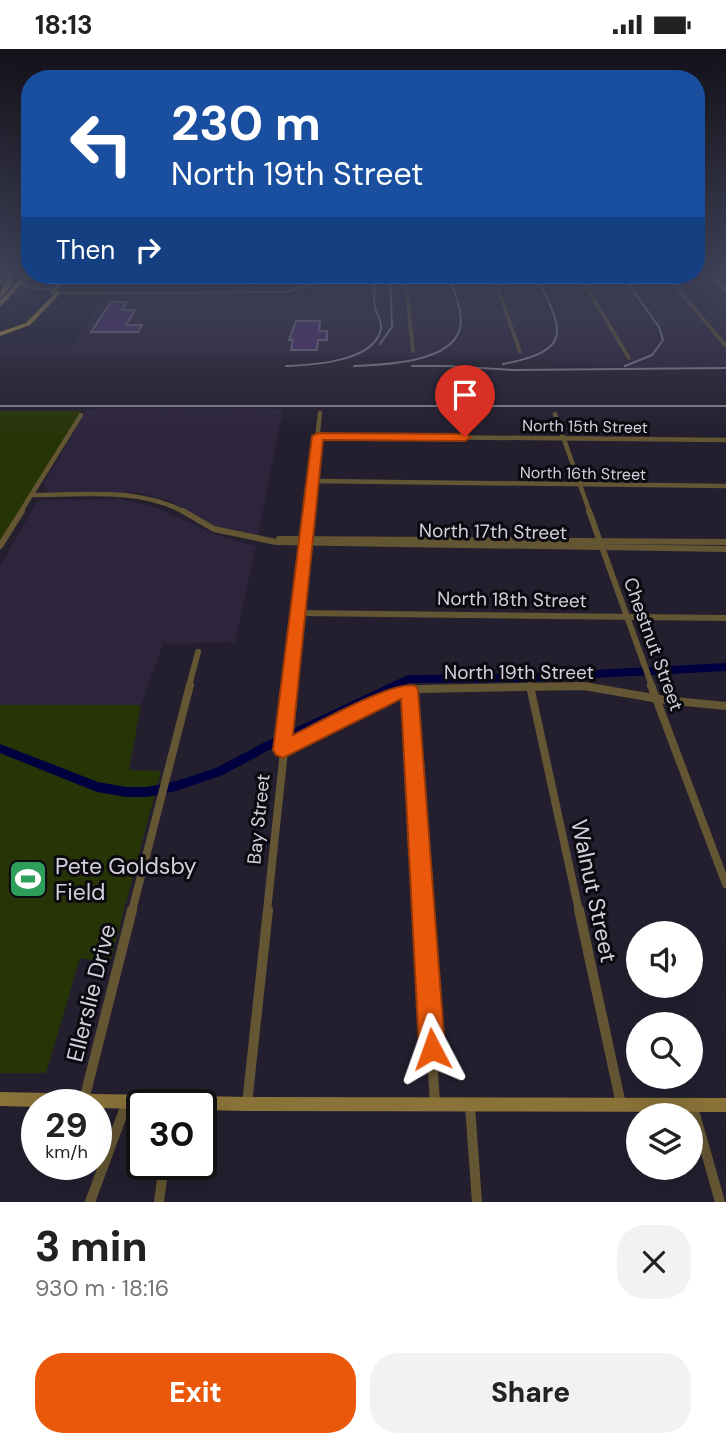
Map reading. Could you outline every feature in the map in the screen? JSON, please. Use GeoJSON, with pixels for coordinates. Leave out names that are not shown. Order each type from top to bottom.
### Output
{"type":"FeatureCollection","features":[{"type":"Feature","properties":{"kind":"highway"},"geometry":{"type":"LineString","coordinates":[[0,334],[17,329]]}},
{"type":"Feature","properties":{"kind":"highway"},"geometry":{"type":"LineString","coordinates":[[0,341],[29,329]]}},
{"type":"Feature","properties":{"kind":"street"},"geometry":{"type":"LineString","coordinates":[[411,329],[413,351]]}},
{"type":"Feature","properties":{"kind":"street"},"geometry":{"type":"LineString","coordinates":[[512,329],[520,352]]}},
{"type":"Feature","properties":{"kind":"street"},"geometry":{"type":"LineString","coordinates":[[611,329],[629,358]]}},
{"type":"Feature","properties":{"kind":"street"},"geometry":{"type":"LineString","coordinates":[[711,329],[726,346]]}},
{"type":"Feature","properties":{"kind":"street","name":"Bay Street"},"geometry":{"type":"LineString","coordinates":[[247,1104],[320,413]]}},
{"type":"Feature","properties":{"kind":"street","name":"Chestnut Street"},"geometry":{"type":"LineString","coordinates":[[555,414],[643,665],[726,884]]}},
{"type":"Feature","properties":{"kind":"street"},"geometry":{"type":"LineString","coordinates":[[0,547],[81,415]]}},
{"type":"Feature","properties":{"kind":"street","name":"North 15th Street"},"geometry":{"type":"LineString","coordinates":[[318,436],[726,440]]}},
{"type":"Feature","properties":{"kind":"street","name":"North 16th Street"},"geometry":{"type":"LineString","coordinates":[[313,481],[726,486]]}},
{"type":"Feature","properties":{"kind":"street","name":"North 17th Street"},"geometry":{"type":"LineString","coordinates":[[31,495],[116,495],[148,499],[177,508],[214,529],[260,539],[726,542]]}},
{"type":"Feature","properties":{"kind":"street","name":"North 17th Street"},"geometry":{"type":"LineString","coordinates":[[414,542],[726,549]]}},
{"type":"Feature","properties":{"kind":"street"},"geometry":{"type":"LineString","coordinates":[[702,542],[705,549]]}},
{"type":"Feature","properties":{"kind":"street","name":"North 18th Street"},"geometry":{"type":"LineString","coordinates":[[297,613],[726,618]]}},
{"type":"Feature","properties":{"kind":"street","name":"Ellerslie Drive"},"geometry":{"type":"LineString","coordinates":[[87,1089],[198,652]]}},
{"type":"Feature","properties":{"kind":"street","name":"Walnut Street"},"geometry":{"type":"LineString","coordinates":[[530,686],[621,1105]]}},
{"type":"Feature","properties":{"kind":"street","name":"North 19th Street"},"geometry":{"type":"LineString","coordinates":[[283,747],[392,695],[410,690],[592,686],[656,698],[726,706]]}},
{"type":"Feature","properties":{"kind":"street"},"geometry":{"type":"LineString","coordinates":[[410,690],[435,1104]]}},
{"type":"Feature","properties":{"kind":"street"},"geometry":{"type":"LineString","coordinates":[[0,1099],[21,1099]]}},
{"type":"Feature","properties":{"kind":"street"},"geometry":{"type":"LineString","coordinates":[[217,1104],[626,1105]]}},
{"type":"Feature","properties":{"kind":"street"},"geometry":{"type":"LineString","coordinates":[[470,1104],[477,1202]]}},
{"type":"Feature","properties":{"kind":"street"},"geometry":{"type":"LineString","coordinates":[[703,1105],[726,1105]]}},
{"type":"Feature","properties":{"kind":"street"},"geometry":{"type":"LineString","coordinates":[[90,1202],[126,1106]]}},
{"type":"Feature","properties":{"kind":"street"},"geometry":{"type":"LineString","coordinates":[[703,1141],[720,1202]]}},
{"type":"Feature","properties":{"kind":"street"},"geometry":{"type":"LineString","coordinates":[[159,1202],[162,1180]]}},
{"type":"Feature","properties":{"kind":"shaded area"},"geometry":{"type":"Polygon","coordinates":[[[83,329],[726,329],[726,370],[639,368],[489,356],[0,358],[0,349],[3,346],[72,345],[83,329]]]}},
{"type":"Feature","properties":{"kind":"shaded area"},"geometry":{"type":"Polygon","coordinates":[[[283,409],[258,536],[215,526],[166,500],[139,493],[48,492],[43,484],[87,410],[283,409]]]}},
{"type":"Feature","properties":{"kind":"shaded area"},"geometry":{"type":"Polygon","coordinates":[[[122,499],[159,509],[219,536],[256,546],[235,642],[163,644],[141,705],[0,705],[0,566],[38,500],[122,499]]]}},
{"type":"Feature","properties":{"kind":"green space"},"geometry":{"type":"Polygon","coordinates":[[[0,411],[81,411],[0,542],[0,411]]]}},
{"type":"Feature","properties":{"kind":"green space"},"geometry":{"type":"Polygon","coordinates":[[[0,705],[141,705],[129,770],[161,771],[110,963],[80,958],[46,1073],[0,1073],[0,705]]]}},
{"type":"Feature","properties":{"kind":"building"},"geometry":{"type":"Polygon","coordinates":[[[93,329],[140,329],[138,332],[91,332],[93,329]]]}},
{"type":"Feature","properties":{"kind":"building"},"geometry":{"type":"Polygon","coordinates":[[[293,329],[327,331],[327,340],[318,340],[317,350],[291,350],[293,340],[289,340],[293,329]]]}},
{"type":"Feature","properties":{"kind":"waterway"},"geometry":{"type":"LineString","coordinates":[[0,748],[97,787],[147,792],[219,772],[265,747],[408,679],[519,678],[726,667]]}},
{"type":"Feature","properties":{"kind":"railway"},"geometry":{"type":"LineString","coordinates":[[286,366],[326,363],[356,355],[377,339],[381,329]]}},
{"type":"Feature","properties":{"kind":"railway"},"geometry":{"type":"LineString","coordinates":[[380,344],[391,329]]}},
{"type":"Feature","properties":{"kind":"railway"},"geometry":{"type":"LineString","coordinates":[[354,366],[398,363],[430,355],[444,349],[454,340],[460,329]]}},
{"type":"Feature","properties":{"kind":"railway"},"geometry":{"type":"LineString","coordinates":[[503,364],[542,352],[552,344],[557,335],[556,329]]}},
{"type":"Feature","properties":{"kind":"railway"},"geometry":{"type":"LineString","coordinates":[[625,366],[652,355],[663,340],[660,329]]}},
{"type":"Feature","properties":{"kind":"railway"},"geometry":{"type":"LineString","coordinates":[[412,366],[445,366]]}},
{"type":"Feature","properties":{"kind":"railway"},"geometry":{"type":"LineString","coordinates":[[445,366],[454,366]]}},
{"type":"Feature","properties":{"kind":"railway"},"geometry":{"type":"LineString","coordinates":[[445,366],[514,370],[726,368]]}},
{"type":"Feature","properties":{"kind":"railway"},"geometry":{"type":"LineString","coordinates":[[0,406],[726,406]]}},
{"type":"Feature","properties":{"kind":"place","name":"Pete Goldsby Field"},"geometry":{"type":"Point","coordinates":[28,879]}},
{"type":"Feature","properties":{"kind":"route"},"geometry":{"type":"LineString","coordinates":[[432,1049],[410,690],[392,695],[283,750],[318,436],[465,437]]}}]}
